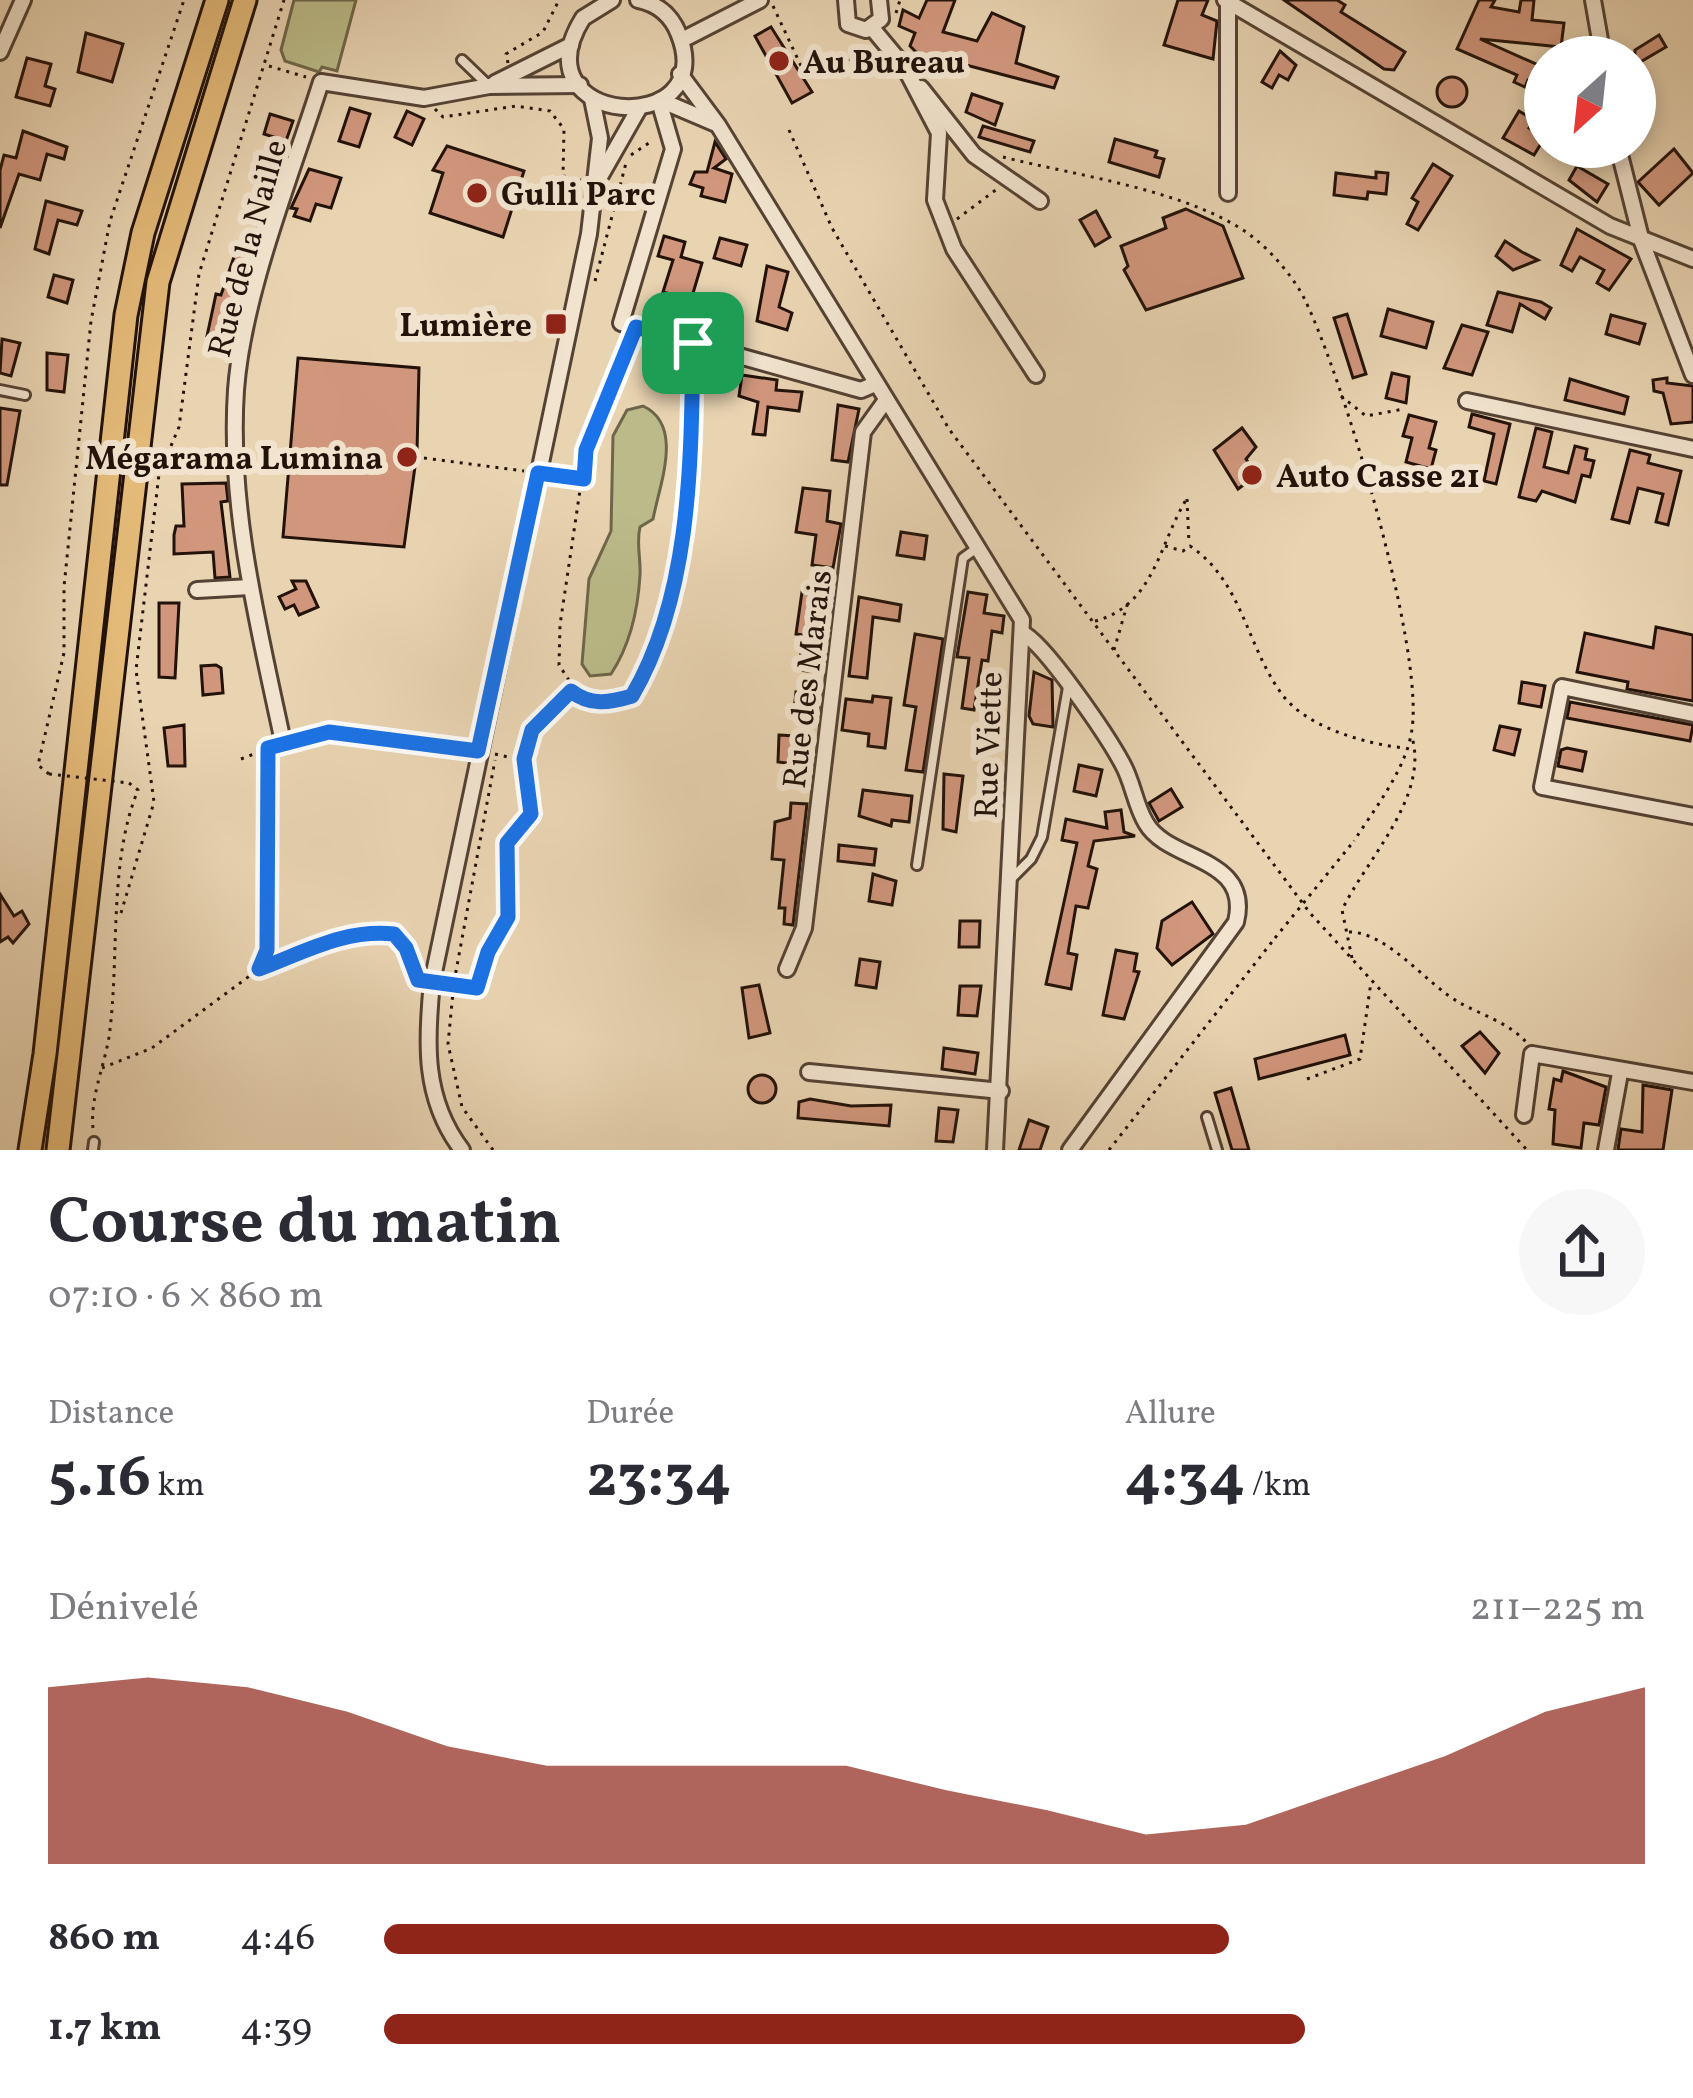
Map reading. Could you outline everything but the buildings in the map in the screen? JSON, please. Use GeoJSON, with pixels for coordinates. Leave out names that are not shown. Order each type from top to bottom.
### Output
{"type":"FeatureCollection","features":[{"type":"Feature","properties":{"kind":"main road"},"geometry":{"type":"LineString","coordinates":[[30,1150],[45,1054],[126,315],[143,233],[217,0]]}},
{"type":"Feature","properties":{"kind":"main road"},"geometry":{"type":"LineString","coordinates":[[58,1150],[158,283],[245,0]]}},
{"type":"Feature","properties":{"kind":"street"},"geometry":{"type":"LineString","coordinates":[[0,52],[22,0]]}},
{"type":"Feature","properties":{"kind":"street"},"geometry":{"type":"LineString","coordinates":[[609,0],[583,18],[571,45],[580,86],[606,107],[638,110],[660,100],[680,74],[682,40],[674,23],[645,1]]}},
{"type":"Feature","properties":{"kind":"street"},"geometry":{"type":"LineString","coordinates":[[682,40],[764,0]]}},
{"type":"Feature","properties":{"kind":"street"},"geometry":{"type":"LineString","coordinates":[[878,34],[880,0]]}},
{"type":"Feature","properties":{"kind":"street"},"geometry":{"type":"LineString","coordinates":[[1594,0],[1600,36]]}},
{"type":"Feature","properties":{"kind":"street"},"geometry":{"type":"LineString","coordinates":[[1227,1],[1228,193]]}},
{"type":"Feature","properties":{"kind":"street"},"geometry":{"type":"LineString","coordinates":[[1227,1],[1642,242],[1693,259]]}},
{"type":"Feature","properties":{"kind":"street"},"geometry":{"type":"LineString","coordinates":[[839,2],[853,28],[878,34],[974,155],[1040,201]]}},
{"type":"Feature","properties":{"kind":"street"},"geometry":{"type":"LineString","coordinates":[[489,86],[571,45]]}},
{"type":"Feature","properties":{"kind":"street"},"geometry":{"type":"LineString","coordinates":[[904,66],[939,133],[935,200],[954,249],[1036,375]]}},
{"type":"Feature","properties":{"kind":"street","name":"Rue Viette"},"geometry":{"type":"LineString","coordinates":[[680,74],[718,125],[1018,608],[1022,633],[1014,697],[1001,1091],[994,1150]]}},
{"type":"Feature","properties":{"kind":"street"},"geometry":{"type":"LineString","coordinates":[[326,77],[424,98],[489,86],[580,86]]}},
{"type":"Feature","properties":{"kind":"street","name":"Rue de la Naille"},"geometry":{"type":"LineString","coordinates":[[275,746],[250,586],[236,448],[237,386],[263,269],[326,77]]}},
{"type":"Feature","properties":{"kind":"street"},"geometry":{"type":"LineString","coordinates":[[462,1150],[435,1105],[429,1072],[432,982],[486,752],[596,185],[600,138],[592,99]]}},
{"type":"Feature","properties":{"kind":"street"},"geometry":{"type":"LineString","coordinates":[[660,100],[718,125]]}},
{"type":"Feature","properties":{"kind":"street"},"geometry":{"type":"LineString","coordinates":[[660,100],[673,149],[621,322],[861,391],[875,384]]}},
{"type":"Feature","properties":{"kind":"street"},"geometry":{"type":"LineString","coordinates":[[596,185],[638,110]]}},
{"type":"Feature","properties":{"kind":"street"},"geometry":{"type":"LineString","coordinates":[[1623,168],[1642,242],[1693,375]]}},
{"type":"Feature","properties":{"kind":"street","name":"Rue des Marais"},"geometry":{"type":"LineString","coordinates":[[787,969],[804,928],[863,432],[886,400]]}},
{"type":"Feature","properties":{"kind":"street"},"geometry":{"type":"LineString","coordinates":[[1467,401],[1693,449]]}},
{"type":"Feature","properties":{"kind":"street"},"geometry":{"type":"LineString","coordinates":[[197,590],[250,586]]}},
{"type":"Feature","properties":{"kind":"street"},"geometry":{"type":"LineString","coordinates":[[1022,633],[1046,651],[1122,763],[1145,823],[1161,841],[1204,857],[1231,886],[1240,905],[1236,922],[1174,1013],[1070,1150]]}},
{"type":"Feature","properties":{"kind":"street"},"geometry":{"type":"LineString","coordinates":[[1693,714],[1562,687],[1542,787],[1693,816]]}},
{"type":"Feature","properties":{"kind":"street"},"geometry":{"type":"LineString","coordinates":[[1524,1114],[1532,1054],[1620,1073],[1693,1082]]}},
{"type":"Feature","properties":{"kind":"street"},"geometry":{"type":"LineString","coordinates":[[808,1072],[1001,1091]]}},
{"type":"Feature","properties":{"kind":"street"},"geometry":{"type":"LineString","coordinates":[[1606,1150],[1620,1073]]}},
{"type":"Feature","properties":{"kind":"lane"},"geometry":{"type":"LineString","coordinates":[[462,60],[489,86]]}},
{"type":"Feature","properties":{"kind":"lane"},"geometry":{"type":"LineString","coordinates":[[0,390],[25,395]]}},
{"type":"Feature","properties":{"kind":"lane"},"geometry":{"type":"LineString","coordinates":[[917,865],[963,558],[978,548]]}},
{"type":"Feature","properties":{"kind":"lane"},"geometry":{"type":"LineString","coordinates":[[1010,880],[1031,859],[1042,837],[1068,687]]}},
{"type":"Feature","properties":{"kind":"lane"},"geometry":{"type":"LineString","coordinates":[[1207,1117],[1217,1150]]}},
{"type":"Feature","properties":{"kind":"path"},"geometry":{"type":"LineString","coordinates":[[121,913],[118,868],[138,790],[129,783],[49,774],[38,765],[64,653],[64,587],[91,321],[110,221],[184,0]]}},
{"type":"Feature","properties":{"kind":"path"},"geometry":{"type":"LineString","coordinates":[[94,1146],[92,1118],[121,913],[154,802],[136,670],[159,474],[179,427],[200,274],[284,0]]}},
{"type":"Feature","properties":{"kind":"path"},"geometry":{"type":"LineString","coordinates":[[764,0],[802,68],[819,74],[878,34]]}},
{"type":"Feature","properties":{"kind":"path"},"geometry":{"type":"LineString","coordinates":[[267,65],[326,77]]}},
{"type":"Feature","properties":{"kind":"path"},"geometry":{"type":"LineString","coordinates":[[424,98],[443,117],[516,106],[550,111],[564,130],[563,176],[596,185]]}},
{"type":"Feature","properties":{"kind":"path"},"geometry":{"type":"LineString","coordinates":[[789,130],[832,228],[949,429],[1285,881],[1352,961],[1527,1150]]}},
{"type":"Feature","properties":{"kind":"path"},"geometry":{"type":"LineString","coordinates":[[988,153],[1204,209],[1259,242],[1302,293],[1384,545],[1416,694],[1412,735],[1354,841],[1109,1150]]}},
{"type":"Feature","properties":{"kind":"path"},"geometry":{"type":"LineString","coordinates":[[945,227],[1007,182],[1022,161]]}},
{"type":"Feature","properties":{"kind":"path"},"geometry":{"type":"LineString","coordinates":[[636,327],[586,450],[560,625],[559,665],[571,691],[583,700],[609,703],[632,696],[672,602],[691,441],[693,343]]}},
{"type":"Feature","properties":{"kind":"path"},"geometry":{"type":"LineString","coordinates":[[1338,393],[1366,416],[1404,409]]}},
{"type":"Feature","properties":{"kind":"path"},"geometry":{"type":"LineString","coordinates":[[424,458],[584,479]]}},
{"type":"Feature","properties":{"kind":"path"},"geometry":{"type":"LineString","coordinates":[[1094,621],[1114,616],[1149,582],[1166,534],[1190,498],[1185,525],[1190,546],[1226,580],[1282,696],[1324,725],[1377,746],[1406,748]]}},
{"type":"Feature","properties":{"kind":"path"},"geometry":{"type":"LineString","coordinates":[[1165,546],[1183,551],[1190,546]]}},
{"type":"Feature","properties":{"kind":"path"},"geometry":{"type":"LineString","coordinates":[[1114,650],[1129,601]]}},
{"type":"Feature","properties":{"kind":"path"},"geometry":{"type":"LineString","coordinates":[[102,1068],[152,1048],[259,969],[344,934],[394,934],[406,948],[418,980],[477,988],[488,952],[508,917],[507,843],[531,814],[524,761],[532,730],[571,691]]}},
{"type":"Feature","properties":{"kind":"path"},"geometry":{"type":"LineString","coordinates":[[241,759],[329,732],[524,761]]}},
{"type":"Feature","properties":{"kind":"path"},"geometry":{"type":"LineString","coordinates":[[1352,961],[1342,910],[1404,805],[1418,759],[1412,735]]}},
{"type":"Feature","properties":{"kind":"path"},"geometry":{"type":"LineString","coordinates":[[259,969],[267,950],[275,746]]}},
{"type":"Feature","properties":{"kind":"path"},"geometry":{"type":"LineString","coordinates":[[486,752],[498,767],[454,985],[448,1044],[462,1107],[494,1150]]}},
{"type":"Feature","properties":{"kind":"path"},"geometry":{"type":"LineString","coordinates":[[1346,932],[1364,932],[1379,941],[1444,994],[1514,1030],[1532,1054]]}},
{"type":"Feature","properties":{"kind":"path"},"geometry":{"type":"LineString","coordinates":[[1307,1079],[1360,1059],[1371,982]]}},
{"type":"Feature","properties":{"kind":"green space"},"geometry":{"type":"Polygon","coordinates":[[[294,0],[356,0],[337,71],[322,67],[319,72],[285,61],[281,50],[294,0]]]}},
{"type":"Feature","properties":{"kind":"green space"},"geometry":{"type":"Polygon","coordinates":[[[643,406],[663,427],[664,472],[653,519],[640,527],[639,588],[628,639],[611,674],[590,676],[582,664],[589,579],[611,531],[613,436],[627,410],[643,406]]]}},
{"type":"Feature","properties":{"kind":"place","name":"Au Bureau"},"geometry":{"type":"Point","coordinates":[779,61]}},
{"type":"Feature","properties":{"kind":"place","name":"Gulli Parc"},"geometry":{"type":"Point","coordinates":[477,193]}},
{"type":"Feature","properties":{"kind":"place","name":"Lumière"},"geometry":{"type":"Point","coordinates":[556,324]}},
{"type":"Feature","properties":{"kind":"place","name":"Mégarama Lumina"},"geometry":{"type":"Point","coordinates":[407,457]}},
{"type":"Feature","properties":{"kind":"place","name":"Auto Casse 21"},"geometry":{"type":"Point","coordinates":[1252,475]}},
{"type":"Feature","properties":{"kind":"route"},"geometry":{"type":"LineString","coordinates":[[636,327],[693,343],[685,516],[672,602],[632,696],[609,703],[583,700],[571,691],[532,730],[524,759],[531,814],[507,843],[508,917],[488,952],[477,988],[418,980],[409,968],[406,948],[394,934],[344,934],[259,969],[267,950],[268,748],[329,732],[478,751],[538,473],[584,479],[586,450],[636,327]]}}]}
